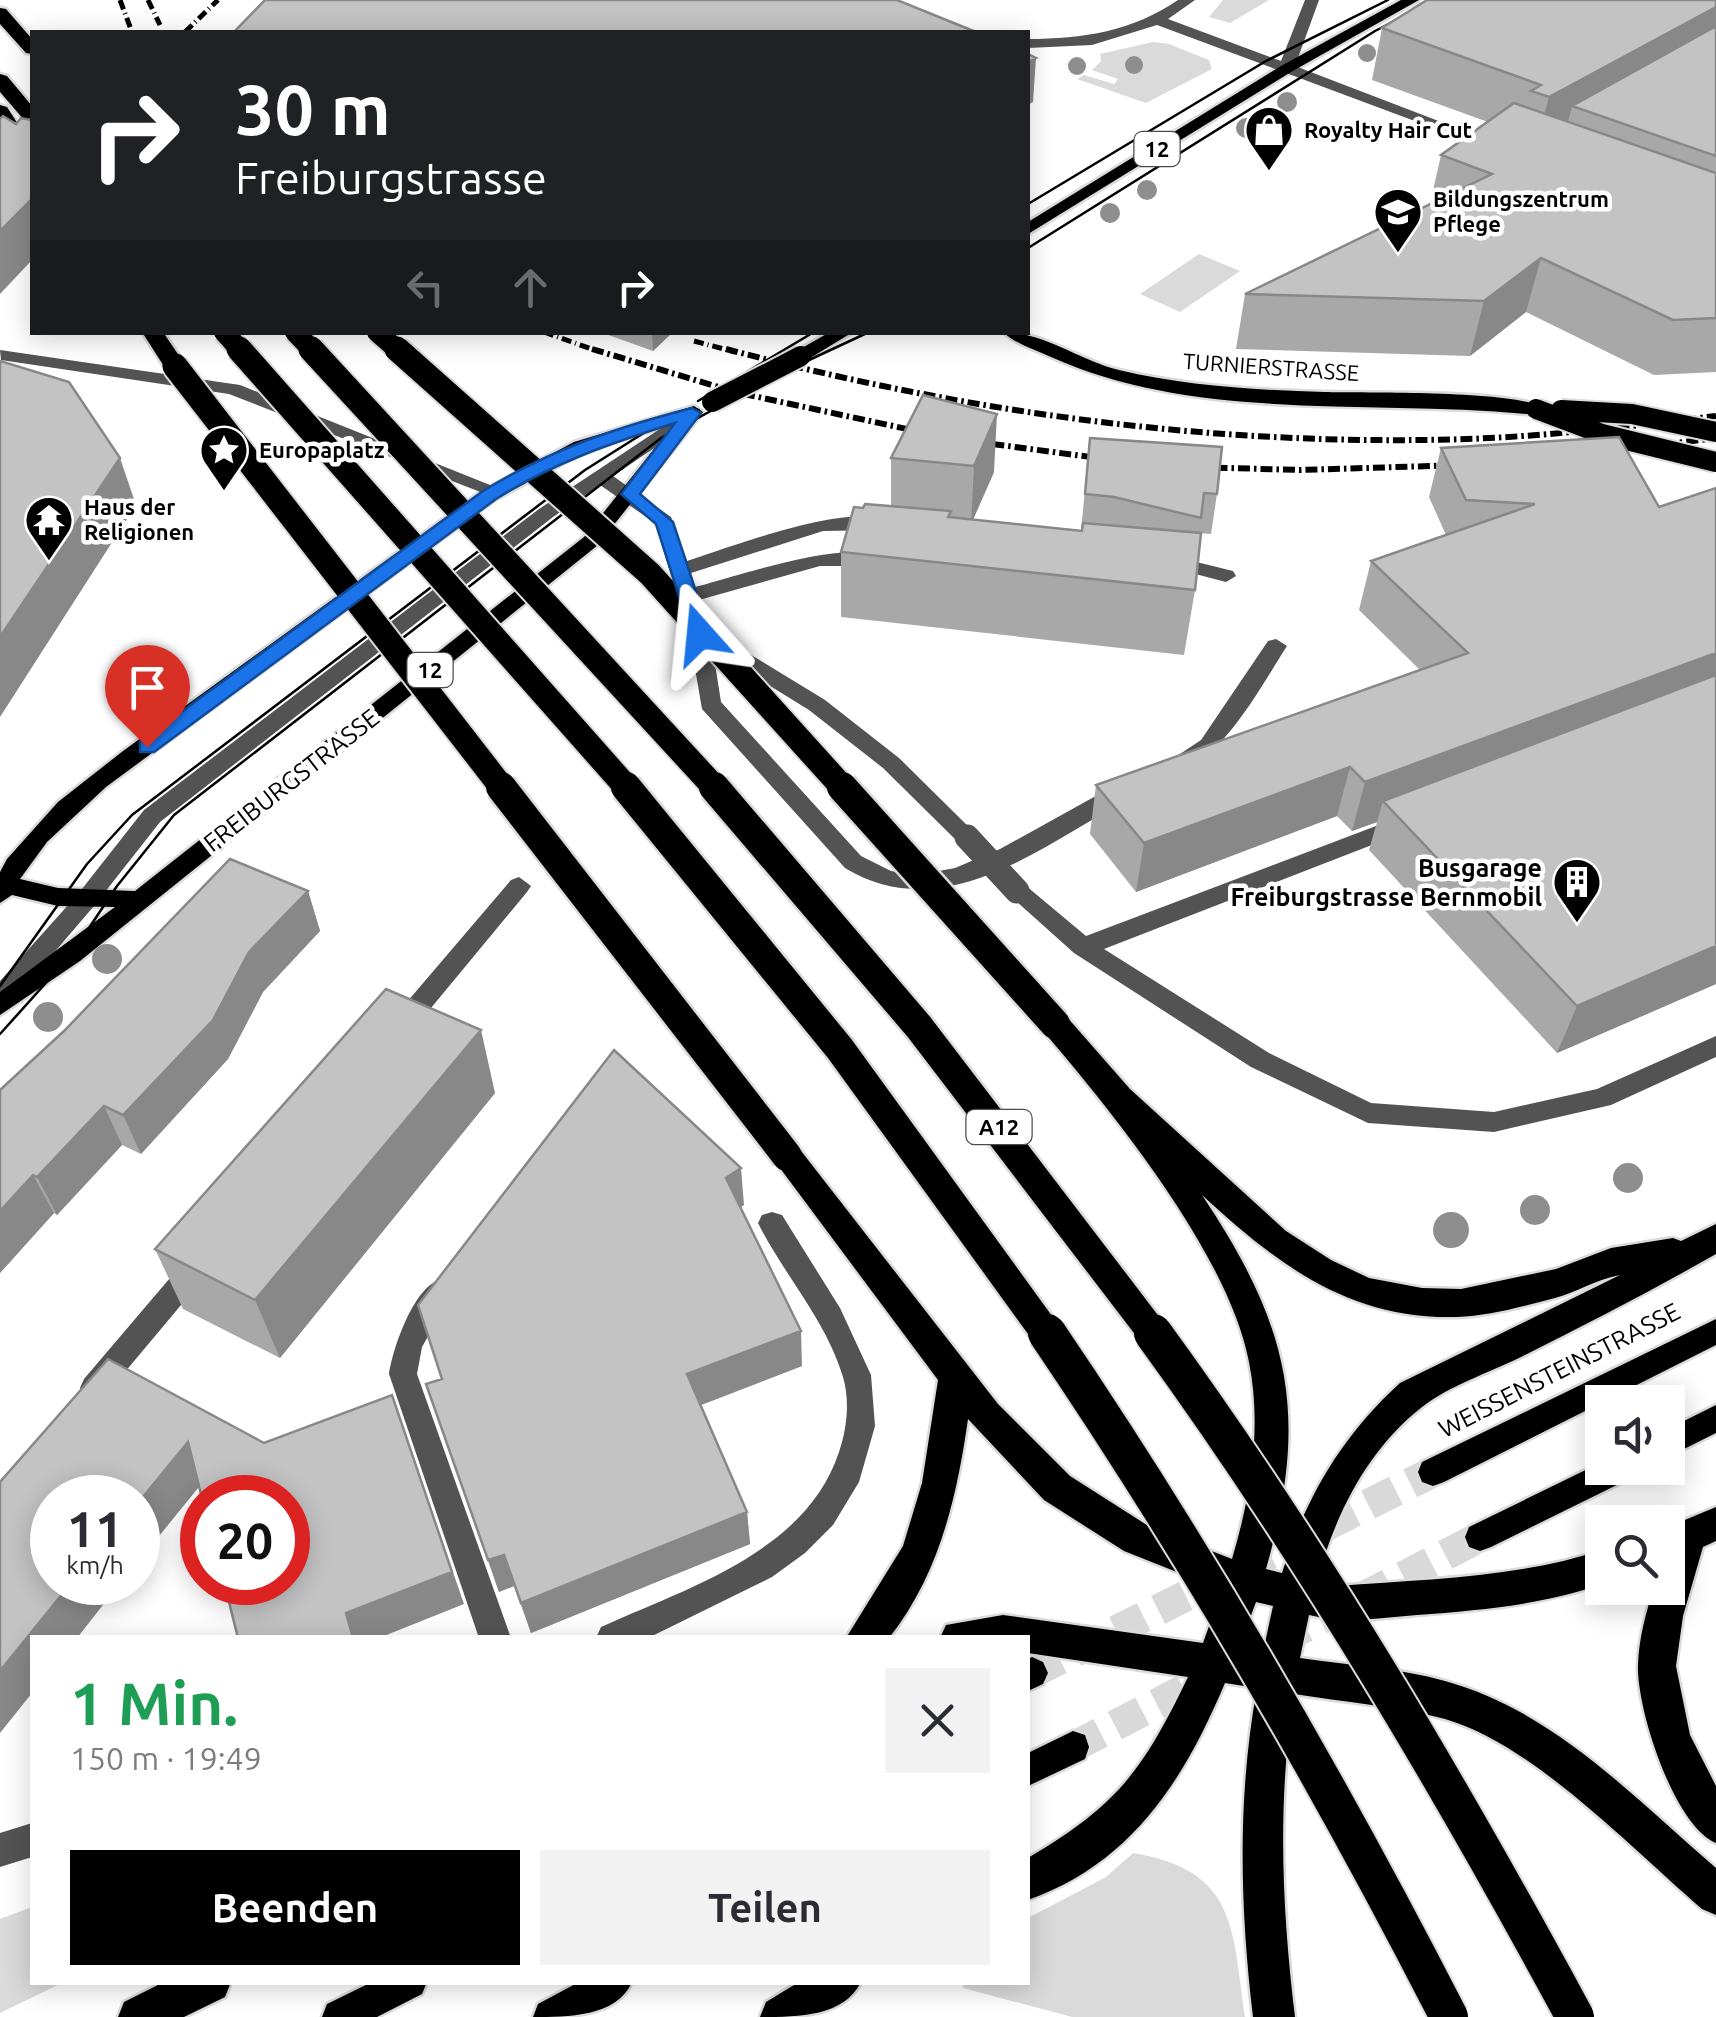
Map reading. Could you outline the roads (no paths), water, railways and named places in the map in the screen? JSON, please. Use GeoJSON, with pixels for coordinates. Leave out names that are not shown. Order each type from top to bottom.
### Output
{"type":"FeatureCollection","features":[{"type":"Feature","properties":{"kind":"highway"},"geometry":{"type":"LineString","coordinates":[[0,10],[30,32]]}},
{"type":"Feature","properties":{"kind":"highway"},"geometry":{"type":"LineString","coordinates":[[0,10],[30,47]]}},
{"type":"Feature","properties":{"kind":"highway"},"geometry":{"type":"LineString","coordinates":[[0,80],[30,115]]}},
{"type":"Feature","properties":{"kind":"highway"},"geometry":{"type":"LineString","coordinates":[[0,111],[30,157]]}},
{"type":"Feature","properties":{"kind":"highway"},"geometry":{"type":"LineString","coordinates":[[154,335],[215,422],[956,1378],[1025,1458],[1057,1488],[1137,1539],[1243,1581],[1337,1604],[1498,1591],[1585,1572]]}},
{"type":"Feature","properties":{"kind":"highway"},"geometry":{"type":"LineString","coordinates":[[227,335],[712,890],[929,1166],[1121,1441],[1225,1609],[1334,1798],[1449,2017]]}},
{"type":"Feature","properties":{"kind":"highway","name":"A12"},"geometry":{"type":"LineString","coordinates":[[298,335],[780,860],[919,1026],[1084,1238],[1200,1400],[1311,1566],[1426,1752],[1575,2017]]}},
{"type":"Feature","properties":{"kind":"highway"},"geometry":{"type":"LineString","coordinates":[[380,335],[650,574],[1119,1098],[1274,1241],[1319,1270],[1365,1291],[1422,1302],[1461,1303],[1558,1282],[1610,1262],[1706,1243]]}},
{"type":"Feature","properties":{"kind":"highway"},"geometry":{"type":"LineString","coordinates":[[1030,1879],[1092,1842],[1141,1797],[1214,1664],[1243,1581],[1272,1456],[1266,1359],[1246,1295],[1119,1098]]}},
{"type":"Feature","properties":{"kind":"highway"},"geometry":{"type":"LineString","coordinates":[[1274,2017],[1261,1923],[1259,1832],[1266,1735],[1301,1559],[1332,1488],[1385,1417],[1441,1378],[1612,1295],[1706,1243]]}},
{"type":"Feature","properties":{"kind":"highway"},"geometry":{"type":"LineString","coordinates":[[867,1635],[902,1590],[922,1548],[946,1459],[956,1378]]}},
{"type":"Feature","properties":{"kind":"highway"},"geometry":{"type":"LineString","coordinates":[[1690,1535],[1658,1646],[1660,1685],[1663,1712],[1675,1748],[1716,1823]]}},
{"type":"Feature","properties":{"kind":"highway"},"geometry":{"type":"LineString","coordinates":[[986,1635],[1026,1635]]}},
{"type":"Feature","properties":{"kind":"highway"},"geometry":{"type":"LineString","coordinates":[[1030,1635],[1445,1700],[1496,1720],[1542,1745],[1586,1778],[1716,1895]]}},
{"type":"Feature","properties":{"kind":"highway"},"geometry":{"type":"LineString","coordinates":[[139,2017],[204,1985]]}},
{"type":"Feature","properties":{"kind":"highway"},"geometry":{"type":"LineString","coordinates":[[781,2017],[835,1985]]}},
{"type":"Feature","properties":{"kind":"main road","name":"12"},"geometry":{"type":"LineString","coordinates":[[1030,228],[1286,68],[1412,0]]}},
{"type":"Feature","properties":{"kind":"main road","name":"FREIBURGSTRASSE"},"geometry":{"type":"LineString","coordinates":[[2,889],[12,868],[49,824],[124,763],[495,491],[581,446],[702,407],[839,335]]}},
{"type":"Feature","properties":{"kind":"main road","name":"TURNIERSTRASSE"},"geometry":{"type":"LineString","coordinates":[[1018,335],[1081,364],[1167,385],[1237,394],[1416,399],[1632,414],[1716,432]]}},
{"type":"Feature","properties":{"kind":"main road","name":"FREIBURGSTRASSE"},"geometry":{"type":"LineString","coordinates":[[0,1001],[71,955],[570,559],[590,541],[702,407]]}},
{"type":"Feature","properties":{"kind":"main road","name":"TURNIERSTRASSE"},"geometry":{"type":"LineString","coordinates":[[1536,409],[1602,434],[1716,462]]}},
{"type":"Feature","properties":{"kind":"main road"},"geometry":{"type":"LineString","coordinates":[[2,889],[86,900],[140,900]]}},
{"type":"Feature","properties":{"kind":"main road","name":"WEISSENSTEINSTRASSE"},"geometry":{"type":"LineString","coordinates":[[1433,1472],[1716,1331]]}},
{"type":"Feature","properties":{"kind":"main road"},"geometry":{"type":"LineString","coordinates":[[1685,1435],[1716,1418]]}},
{"type":"Feature","properties":{"kind":"main road"},"geometry":{"type":"LineString","coordinates":[[1480,1537],[1586,1485]]}},
{"type":"Feature","properties":{"kind":"main road"},"geometry":{"type":"LineString","coordinates":[[1030,1769],[1074,1746]]}},
{"type":"Feature","properties":{"kind":"main road"},"geometry":{"type":"LineString","coordinates":[[340,2017],[404,1985]]}},
{"type":"Feature","properties":{"kind":"main road"},"geometry":{"type":"LineString","coordinates":[[552,2017],[610,1985]]}},
{"type":"Feature","properties":{"kind":"street"},"geometry":{"type":"LineString","coordinates":[[1030,44],[1106,38],[1159,21],[1188,0]]}},
{"type":"Feature","properties":{"kind":"street"},"geometry":{"type":"LineString","coordinates":[[1286,68],[1312,0]]}},
{"type":"Feature","properties":{"kind":"street"},"geometry":{"type":"LineString","coordinates":[[1159,21],[1516,154]]}},
{"type":"Feature","properties":{"kind":"street"},"geometry":{"type":"LineString","coordinates":[[1,355],[233,389],[495,491]]}},
{"type":"Feature","properties":{"kind":"street","name":"FREIBURGSTRASSE"},"geometry":{"type":"LineString","coordinates":[[0,1001],[152,816],[599,476],[702,407]]}},
{"type":"Feature","properties":{"kind":"street"},"geometry":{"type":"LineString","coordinates":[[599,476],[630,494],[664,522],[700,634],[710,704],[853,862],[892,881],[939,882],[960,875],[1210,746],[1276,646]]}},
{"type":"Feature","properties":{"kind":"street"},"geometry":{"type":"LineString","coordinates":[[679,570],[821,525],[852,522],[904,527]]}},
{"type":"Feature","properties":{"kind":"street"},"geometry":{"type":"LineString","coordinates":[[1142,555],[1226,576]]}},
{"type":"Feature","properties":{"kind":"street"},"geometry":{"type":"LineString","coordinates":[[688,596],[820,560],[840,557],[898,562]]}},
{"type":"Feature","properties":{"kind":"street"},"geometry":{"type":"LineString","coordinates":[[700,634],[817,705],[891,764],[1017,891],[1083,947],[1260,1060],[1368,1113],[1494,1122],[1602,1098],[1716,1046]]}},
{"type":"Feature","properties":{"kind":"street"},"geometry":{"type":"LineString","coordinates":[[1083,947],[1418,818]]}},
{"type":"Feature","properties":{"kind":"street"},"geometry":{"type":"LineString","coordinates":[[382,1048],[518,886]]}},
{"type":"Feature","properties":{"kind":"street"},"geometry":{"type":"LineString","coordinates":[[618,1635],[782,1554],[823,1516],[843,1488],[862,1419],[858,1377],[841,1340],[772,1223]]}},
{"type":"Feature","properties":{"kind":"street"},"geometry":{"type":"LineString","coordinates":[[76,1409],[217,1243]]}},
{"type":"Feature","properties":{"kind":"street"},"geometry":{"type":"LineString","coordinates":[[460,1264],[424,1311],[408,1345],[403,1374],[493,1635]]}},
{"type":"Feature","properties":{"kind":"street"},"geometry":{"type":"LineString","coordinates":[[0,1850],[30,1841]]}},
{"type":"Feature","properties":{"kind":"tunnel"},"geometry":{"type":"LineString","coordinates":[[1032,1673],[1433,1472]]}},
{"type":"Feature","properties":{"kind":"tunnel"},"geometry":{"type":"LineString","coordinates":[[1278,1641],[1480,1537]]}},
{"type":"Feature","properties":{"kind":"tunnel"},"geometry":{"type":"LineString","coordinates":[[1073,1747],[1211,1676]]}},
{"type":"Feature","properties":{"kind":"tram line"},"geometry":{"type":"LineString","coordinates":[[1030,203],[1266,61],[1388,0]]}},
{"type":"Feature","properties":{"kind":"tram line"},"geometry":{"type":"LineString","coordinates":[[1030,247],[1375,31],[1435,0]]}},
{"type":"Feature","properties":{"kind":"tram line"},"geometry":{"type":"LineString","coordinates":[[698,401],[809,335]]}},
{"type":"Feature","properties":{"kind":"tram line"},"geometry":{"type":"LineString","coordinates":[[0,1034],[71,955],[117,886],[174,815],[661,438],[777,375],[863,335]]}},
{"type":"Feature","properties":{"kind":"tram line"},"geometry":{"type":"LineString","coordinates":[[0,986],[87,864],[132,815],[585,470],[650,429]]}},
{"type":"Feature","properties":{"kind":"railway"},"geometry":{"type":"LineString","coordinates":[[120,0],[131,30]]}},
{"type":"Feature","properties":{"kind":"railway"},"geometry":{"type":"LineString","coordinates":[[148,0],[160,25]]}},
{"type":"Feature","properties":{"kind":"railway"},"geometry":{"type":"LineString","coordinates":[[187,30],[218,0]]}},
{"type":"Feature","properties":{"kind":"railway"},"geometry":{"type":"LineString","coordinates":[[552,335],[600,352]]}},
{"type":"Feature","properties":{"kind":"railway"},"geometry":{"type":"LineString","coordinates":[[694,341],[735,352]]}},
{"type":"Feature","properties":{"kind":"railway"},"geometry":{"type":"LineString","coordinates":[[592,349],[735,392],[930,434]]}},
{"type":"Feature","properties":{"kind":"railway"},"geometry":{"type":"LineString","coordinates":[[726,349],[817,372],[1001,408],[1186,431],[1373,440],[1467,439],[1716,416]]}},
{"type":"Feature","properties":{"kind":"railway"},"geometry":{"type":"LineString","coordinates":[[1597,453],[1716,438]]}},
{"type":"Feature","properties":{"kind":"railway"},"geometry":{"type":"LineString","coordinates":[[970,441],[1113,460]]}},
{"type":"Feature","properties":{"kind":"railway"},"geometry":{"type":"LineString","coordinates":[[1193,467],[1300,470],[1463,465]]}},
{"type":"Feature","properties":{"kind":"place","name":"Royalty Hair Cut"},"geometry":{"type":"Point","coordinates":[1269,172]}},
{"type":"Feature","properties":{"kind":"place","name":"Bildungszentrum Pflege"},"geometry":{"type":"Point","coordinates":[1398,254]}},
{"type":"Feature","properties":{"kind":"place","name":"Europaplatz"},"geometry":{"type":"Point","coordinates":[224,492]}},
{"type":"Feature","properties":{"kind":"place","name":"Haus der Religionen"},"geometry":{"type":"Point","coordinates":[49,562]}},
{"type":"Feature","properties":{"kind":"place","name":"Busgarage Freiburgstrasse Bernmobil"},"geometry":{"type":"Point","coordinates":[1577,924]}}]}
